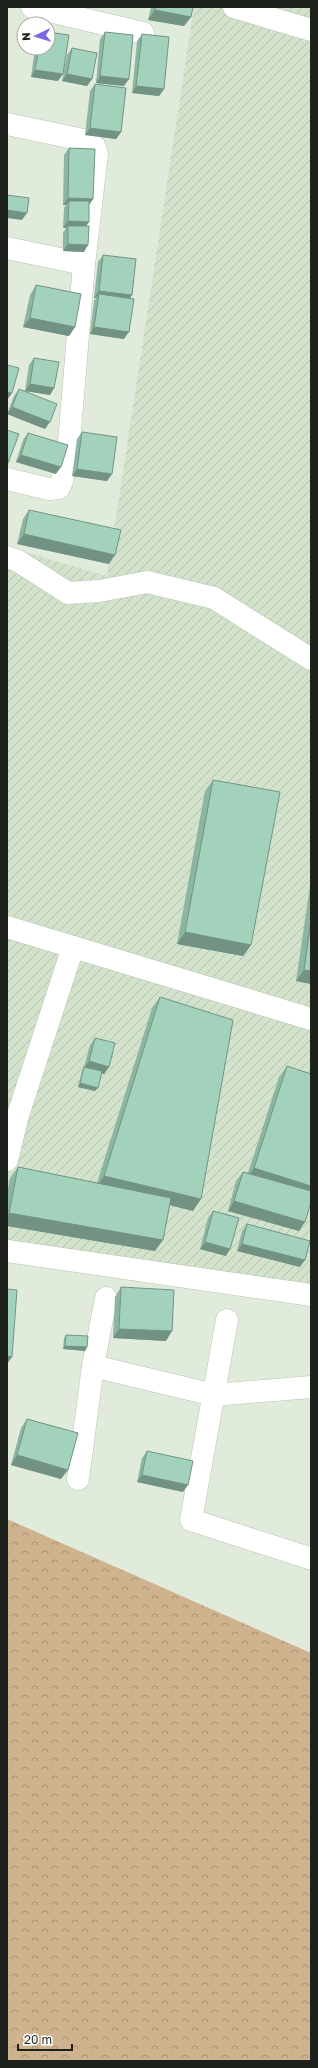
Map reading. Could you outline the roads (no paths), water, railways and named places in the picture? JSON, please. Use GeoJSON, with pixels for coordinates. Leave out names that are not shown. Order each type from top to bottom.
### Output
{"type":"FeatureCollection","features":[{"type":"Feature","properties":{"kind":"street"},"geometry":{"type":"LineString","coordinates":[[32,7],[143,33]]}},
{"type":"Feature","properties":{"kind":"street"},"geometry":{"type":"LineString","coordinates":[[234,7],[311,30]]}},
{"type":"Feature","properties":{"kind":"street"},"geometry":{"type":"LineString","coordinates":[[7,124],[88,142],[95,147],[97,154],[84,264],[68,454],[62,481],[59,488],[49,489],[7,479]]}},
{"type":"Feature","properties":{"kind":"street"},"geometry":{"type":"LineString","coordinates":[[7,248],[84,264]]}},
{"type":"Feature","properties":{"kind":"street"},"geometry":{"type":"LineString","coordinates":[[7,557],[18,561],[68,593],[99,591],[147,582],[214,598],[311,659]]}},
{"type":"Feature","properties":{"kind":"street"},"geometry":{"type":"LineString","coordinates":[[7,927],[311,1019]]}},
{"type":"Feature","properties":{"kind":"street"},"geometry":{"type":"LineString","coordinates":[[7,1160],[18,1114],[73,946]]}},
{"type":"Feature","properties":{"kind":"street"},"geometry":{"type":"LineString","coordinates":[[7,1251],[311,1295]]}},
{"type":"Feature","properties":{"kind":"street"},"geometry":{"type":"LineString","coordinates":[[78,1479],[93,1366],[106,1298]]}},
{"type":"Feature","properties":{"kind":"street"},"geometry":{"type":"LineString","coordinates":[[227,1320],[191,1520],[310,1554]]}},
{"type":"Feature","properties":{"kind":"street"},"geometry":{"type":"LineString","coordinates":[[93,1366],[214,1395],[311,1387]]}}]}
